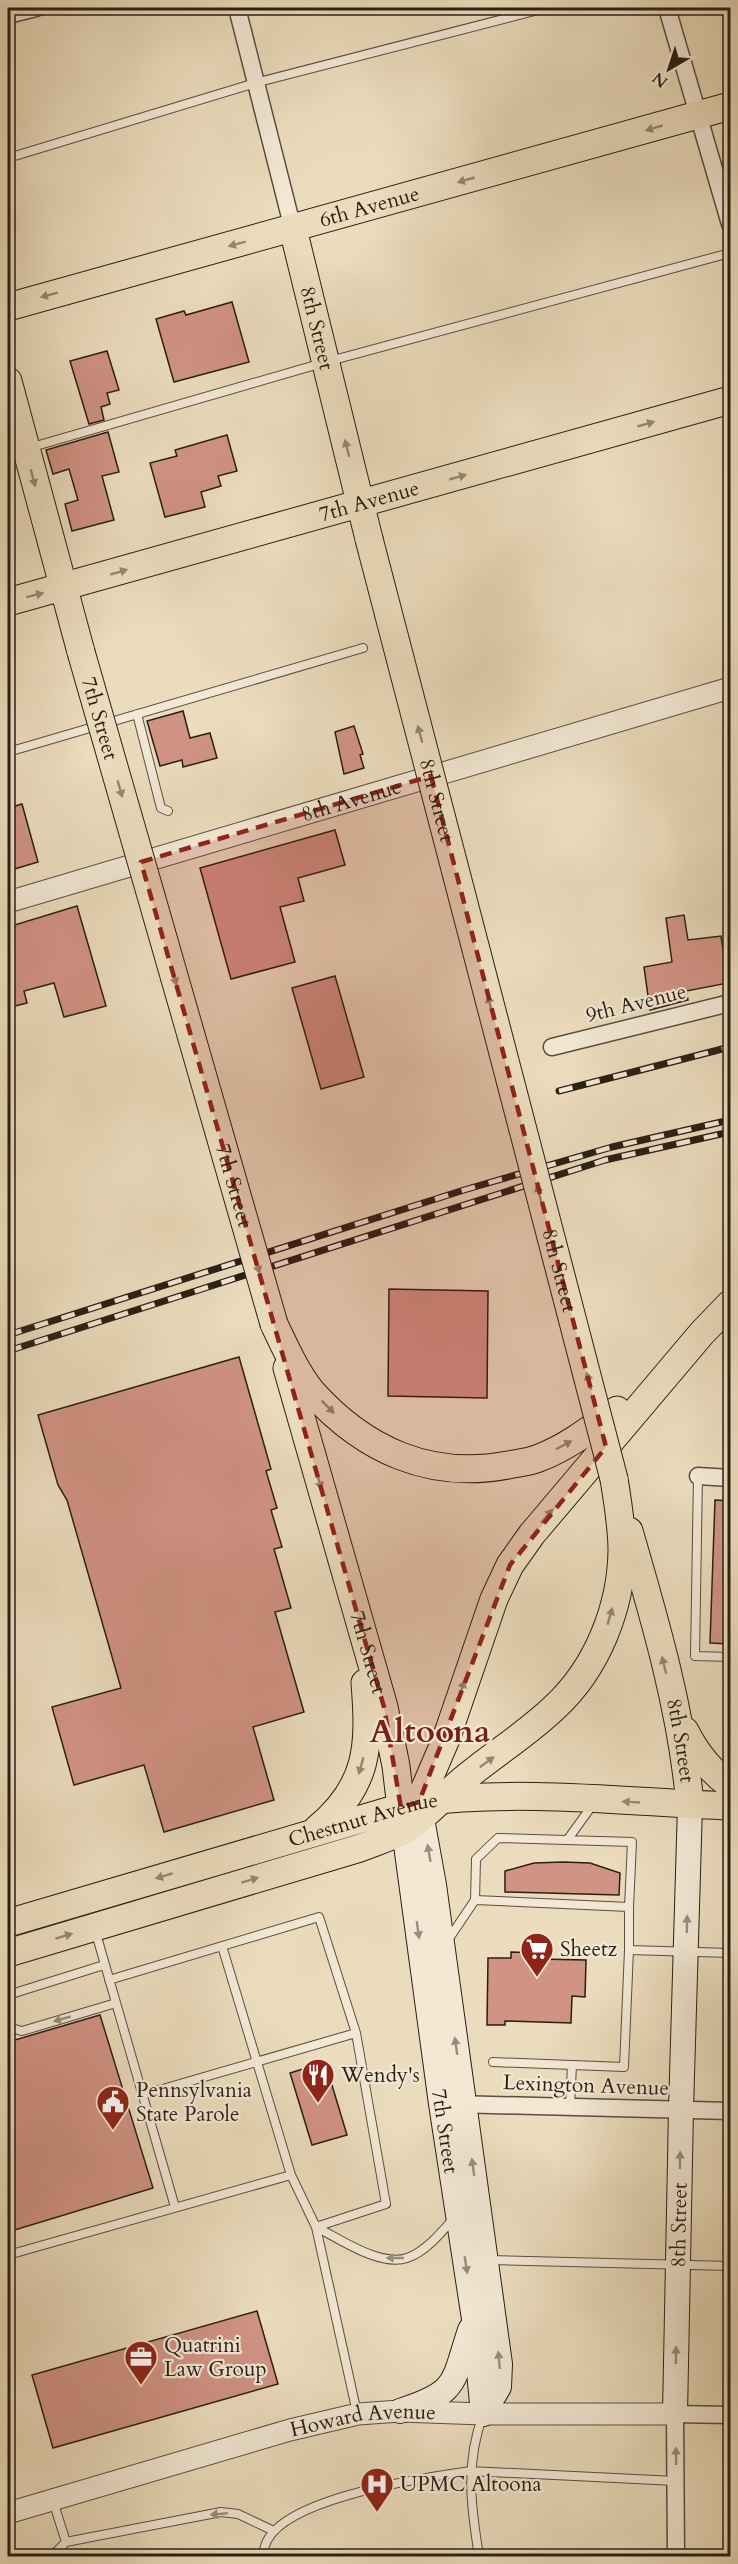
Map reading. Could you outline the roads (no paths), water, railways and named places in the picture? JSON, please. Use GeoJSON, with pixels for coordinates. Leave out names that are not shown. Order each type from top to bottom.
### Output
{"type":"FeatureCollection","features":[{"type":"Feature","properties":{"kind":"main road","name":"6th Avenue"},"geometry":{"type":"LineString","coordinates":[[8,307],[730,106]]}},
{"type":"Feature","properties":{"kind":"main road","name":"8th Street"},"geometry":{"type":"LineString","coordinates":[[293,229],[369,539],[614,1479],[646,1592],[686,1760],[690,1805],[675,2414]]}},
{"type":"Feature","properties":{"kind":"main road","name":"7th Street"},"geometry":{"type":"LineString","coordinates":[[8,381],[16,452],[63,588],[384,1707],[396,1766],[418,1811],[442,1947],[458,2215],[474,2319],[483,2414]]}},
{"type":"Feature","properties":{"kind":"main road","name":"7th Avenue"},"geometry":{"type":"LineString","coordinates":[[8,602],[730,400]]}},
{"type":"Feature","properties":{"kind":"main road"},"geometry":{"type":"LineString","coordinates":[[274,1324],[291,1359],[311,1390],[347,1426],[391,1454],[434,1467],[484,1470],[538,1459],[583,1435],[633,1398],[730,1304]]}},
{"type":"Feature","properties":{"kind":"main road"},"geometry":{"type":"LineString","coordinates":[[418,1811],[446,1739],[494,1599],[510,1565],[532,1534],[702,1333]]}},
{"type":"Feature","properties":{"kind":"main road"},"geometry":{"type":"LineString","coordinates":[[418,1811],[521,1737],[557,1706],[584,1672],[604,1637],[617,1593],[622,1552],[614,1479]]}},
{"type":"Feature","properties":{"kind":"main road"},"geometry":{"type":"LineString","coordinates":[[313,1832],[335,1814],[350,1796],[361,1772],[366,1749],[367,1712],[364,1667],[353,1604]]}},
{"type":"Feature","properties":{"kind":"main road"},"geometry":{"type":"LineString","coordinates":[[676,1713],[703,1760],[730,1785]]}},
{"type":"Feature","properties":{"kind":"main road","name":"Chestnut Avenue"},"geometry":{"type":"LineString","coordinates":[[8,1923],[313,1832],[485,1797],[730,1806]]}},
{"type":"Feature","properties":{"kind":"main road","name":"7th Street"},"geometry":{"type":"LineString","coordinates":[[418,1811],[453,2104],[486,2260],[500,2376],[499,2387],[483,2414]]}},
{"type":"Feature","properties":{"kind":"main road","name":"Chestnut Avenue"},"geometry":{"type":"LineString","coordinates":[[8,1953],[360,1848],[418,1811]]}},
{"type":"Feature","properties":{"kind":"main road"},"geometry":{"type":"LineString","coordinates":[[400,2411],[426,2403],[443,2393],[455,2379],[474,2319]]}},
{"type":"Feature","properties":{"kind":"street"},"geometry":{"type":"LineString","coordinates":[[8,15],[36,8]]}},
{"type":"Feature","properties":{"kind":"street","name":"8th Street"},"geometry":{"type":"LineString","coordinates":[[237,8],[293,229]]}},
{"type":"Feature","properties":{"kind":"street"},"geometry":{"type":"LineString","coordinates":[[667,8],[730,224]]}},
{"type":"Feature","properties":{"kind":"street","name":"8th Avenue"},"geometry":{"type":"LineString","coordinates":[[8,902],[730,688]]}},
{"type":"Feature","properties":{"kind":"street","name":"9th Avenue"},"geometry":{"type":"LineString","coordinates":[[552,1047],[730,1003]]}},
{"type":"Feature","properties":{"kind":"street"},"geometry":{"type":"LineString","coordinates":[[698,1476],[730,1478]]}},
{"type":"Feature","properties":{"kind":"street","name":"Lexington Avenue"},"geometry":{"type":"LineString","coordinates":[[453,2104],[730,2111]]}},
{"type":"Feature","properties":{"kind":"street","name":"Howard Avenue"},"geometry":{"type":"LineString","coordinates":[[8,2513],[290,2430],[358,2414],[400,2411],[483,2414],[730,2415]]}},
{"type":"Feature","properties":{"kind":"street","name":"8th Street"},"geometry":{"type":"LineString","coordinates":[[675,2414],[676,2556]]}},
{"type":"Feature","properties":{"kind":"lane"},"geometry":{"type":"LineString","coordinates":[[8,158],[255,83],[546,8]]}},
{"type":"Feature","properties":{"kind":"lane"},"geometry":{"type":"LineString","coordinates":[[16,452],[326,362],[730,253]]}},
{"type":"Feature","properties":{"kind":"lane"},"geometry":{"type":"LineString","coordinates":[[8,752],[363,648]]}},
{"type":"Feature","properties":{"kind":"lane"},"geometry":{"type":"LineString","coordinates":[[137,714],[161,808],[168,811]]}},
{"type":"Feature","properties":{"kind":"lane"},"geometry":{"type":"LineString","coordinates":[[698,1476],[695,1656],[730,1657]]}},
{"type":"Feature","properties":{"kind":"lane"},"geometry":{"type":"LineString","coordinates":[[568,1839],[597,1800]]}},
{"type":"Feature","properties":{"kind":"lane"},"geometry":{"type":"LineString","coordinates":[[442,1947],[475,1900],[476,1859],[498,1838],[632,1842],[624,2067],[493,2062]]}},
{"type":"Feature","properties":{"kind":"lane"},"geometry":{"type":"LineString","coordinates":[[475,1900],[629,1907]]}},
{"type":"Feature","properties":{"kind":"lane"},"geometry":{"type":"LineString","coordinates":[[109,1980],[319,1917],[356,2033],[386,2204],[316,2227]]}},
{"type":"Feature","properties":{"kind":"lane"},"geometry":{"type":"LineString","coordinates":[[94,1927],[175,2207]]}},
{"type":"Feature","properties":{"kind":"lane"},"geometry":{"type":"LineString","coordinates":[[222,1946],[291,2175],[316,2227],[358,2414]]}},
{"type":"Feature","properties":{"kind":"lane"},"geometry":{"type":"LineString","coordinates":[[629,1950],[730,1953]]}},
{"type":"Feature","properties":{"kind":"lane"},"geometry":{"type":"LineString","coordinates":[[8,1995],[104,1965]]}},
{"type":"Feature","properties":{"kind":"lane"},"geometry":{"type":"LineString","coordinates":[[8,2027],[22,2031],[116,2003]]}},
{"type":"Feature","properties":{"kind":"lane"},"geometry":{"type":"LineString","coordinates":[[142,2095],[356,2033]]}},
{"type":"Feature","properties":{"kind":"lane"},"geometry":{"type":"LineString","coordinates":[[570,2107],[572,2065]]}},
{"type":"Feature","properties":{"kind":"lane"},"geometry":{"type":"LineString","coordinates":[[8,2255],[291,2175]]}},
{"type":"Feature","properties":{"kind":"lane"},"geometry":{"type":"LineString","coordinates":[[316,2227],[379,2258],[406,2258],[433,2241],[458,2215]]}},
{"type":"Feature","properties":{"kind":"lane"},"geometry":{"type":"LineString","coordinates":[[486,2260],[730,2266]]}},
{"type":"Feature","properties":{"kind":"lane"},"geometry":{"type":"LineString","coordinates":[[479,2556],[470,2471],[474,2440],[483,2414]]}},
{"type":"Feature","properties":{"kind":"lane"},"geometry":{"type":"LineString","coordinates":[[264,2556],[263,2546],[274,2531],[304,2509],[349,2495],[438,2475],[470,2471],[676,2481]]}},
{"type":"Feature","properties":{"kind":"lane"},"geometry":{"type":"LineString","coordinates":[[53,2500],[66,2542]]}},
{"type":"Feature","properties":{"kind":"lane"},"geometry":{"type":"LineString","coordinates":[[52,2556],[66,2542],[221,2512],[238,2514],[274,2531]]}},
{"type":"Feature","properties":{"kind":"railway"},"geometry":{"type":"LineString","coordinates":[[559,1091],[730,1047]]}},
{"type":"Feature","properties":{"kind":"railway"},"geometry":{"type":"LineString","coordinates":[[8,1335],[464,1190],[612,1147],[730,1120]]}},
{"type":"Feature","properties":{"kind":"railway"},"geometry":{"type":"LineString","coordinates":[[8,1351],[605,1160],[730,1132]]}},
{"type":"Feature","properties":{"kind":"place","name":"Sheetz"},"geometry":{"type":"Point","coordinates":[537,1978]}},
{"type":"Feature","properties":{"kind":"place","name":"Wendy's"},"geometry":{"type":"Point","coordinates":[318,2104]}},
{"type":"Feature","properties":{"kind":"place","name":"Pennsylvania State Parole"},"geometry":{"type":"Point","coordinates":[113,2131]}},
{"type":"Feature","properties":{"kind":"place","name":"Quatrini Law Group"},"geometry":{"type":"Point","coordinates":[141,2386]}},
{"type":"Feature","properties":{"kind":"place","name":"UPMC Altoona"},"geometry":{"type":"Point","coordinates":[377,2513]}},
{"type":"Feature","properties":{"kind":"district","name":"Altoona"},"geometry":{"type":"Point","coordinates":[430,1730]}}]}
